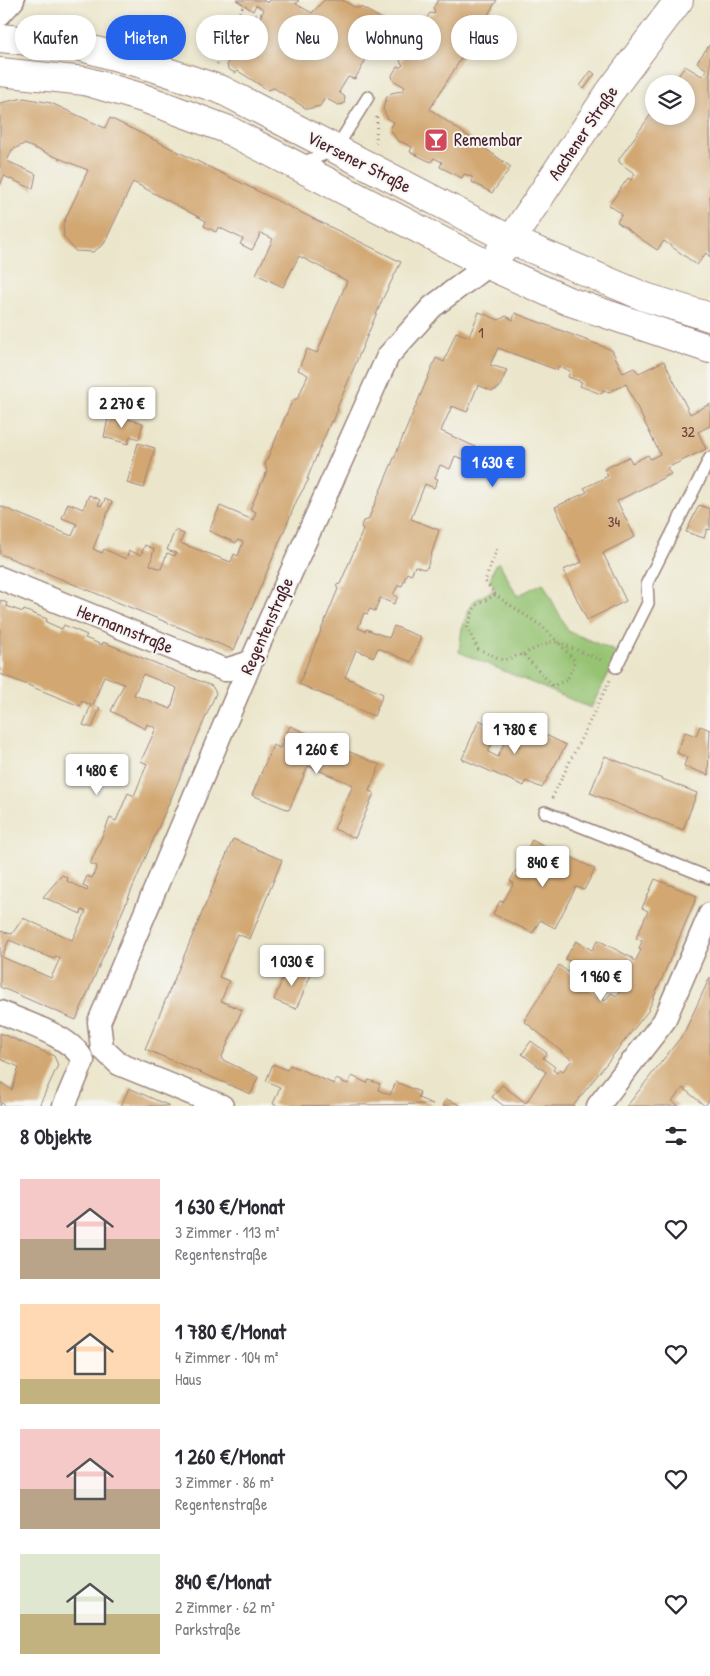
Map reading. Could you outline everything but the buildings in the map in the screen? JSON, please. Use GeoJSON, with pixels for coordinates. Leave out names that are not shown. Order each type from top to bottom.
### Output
{"type":"FeatureCollection","features":[{"type":"Feature","properties":{"kind":"main road","name":"Aachener Straße"},"geometry":{"type":"LineString","coordinates":[[488,265],[511,240],[610,93],[679,0]]}},
{"type":"Feature","properties":{"kind":"main road","name":"Viersener Straße"},"geometry":{"type":"LineString","coordinates":[[0,38],[78,46],[143,64],[222,90],[511,240],[645,298],[710,318]]}},
{"type":"Feature","properties":{"kind":"main road","name":"Viersener Straße"},"geometry":{"type":"LineString","coordinates":[[0,72],[85,81],[143,98],[226,129],[488,265],[568,301],[710,349]]}},
{"type":"Feature","properties":{"kind":"street"},"geometry":{"type":"LineString","coordinates":[[0,14],[13,0]]}},
{"type":"Feature","properties":{"kind":"street","name":"Regentenstraße"},"geometry":{"type":"LineString","coordinates":[[222,1106],[119,1064],[102,1048],[99,1022],[251,662],[388,356],[432,307],[488,265]]}},
{"type":"Feature","properties":{"kind":"street","name":"Hermannstraße"},"geometry":{"type":"LineString","coordinates":[[0,578],[225,670],[251,662]]}},
{"type":"Feature","properties":{"kind":"street"},"geometry":{"type":"LineString","coordinates":[[598,1106],[664,1021],[710,914]]}},
{"type":"Feature","properties":{"kind":"street"},"geometry":{"type":"LineString","coordinates":[[0,1012],[62,1040],[76,1049],[83,1061],[64,1106]]}},
{"type":"Feature","properties":{"kind":"lane"},"geometry":{"type":"LineString","coordinates":[[295,166],[335,150],[368,97]]}},
{"type":"Feature","properties":{"kind":"lane"},"geometry":{"type":"LineString","coordinates":[[616,667],[648,603],[647,583],[710,458]]}},
{"type":"Feature","properties":{"kind":"lane"},"geometry":{"type":"LineString","coordinates":[[545,812],[710,878]]}},
{"type":"Feature","properties":{"kind":"path"},"geometry":{"type":"LineString","coordinates":[[244,4],[212,61],[216,66],[242,21],[248,16],[262,14]]}},
{"type":"Feature","properties":{"kind":"path"},"geometry":{"type":"LineString","coordinates":[[497,548],[485,581],[496,595],[543,627],[575,661],[567,680],[553,686],[523,654]]}},
{"type":"Feature","properties":{"kind":"path"},"geometry":{"type":"LineString","coordinates":[[496,595],[475,606],[467,628],[478,649],[503,660],[523,654],[550,642],[558,642],[616,667],[545,812]]}},
{"type":"Feature","properties":{"kind":"green space"},"geometry":{"type":"Polygon","coordinates":[[[499,562],[517,596],[543,583],[568,631],[619,653],[591,708],[459,652],[462,628],[472,602],[495,589],[490,580],[495,565],[499,562]]]}},
{"type":"Feature","properties":{"kind":"place","name":"Remembar"},"geometry":{"type":"Point","coordinates":[436,140]}}]}
